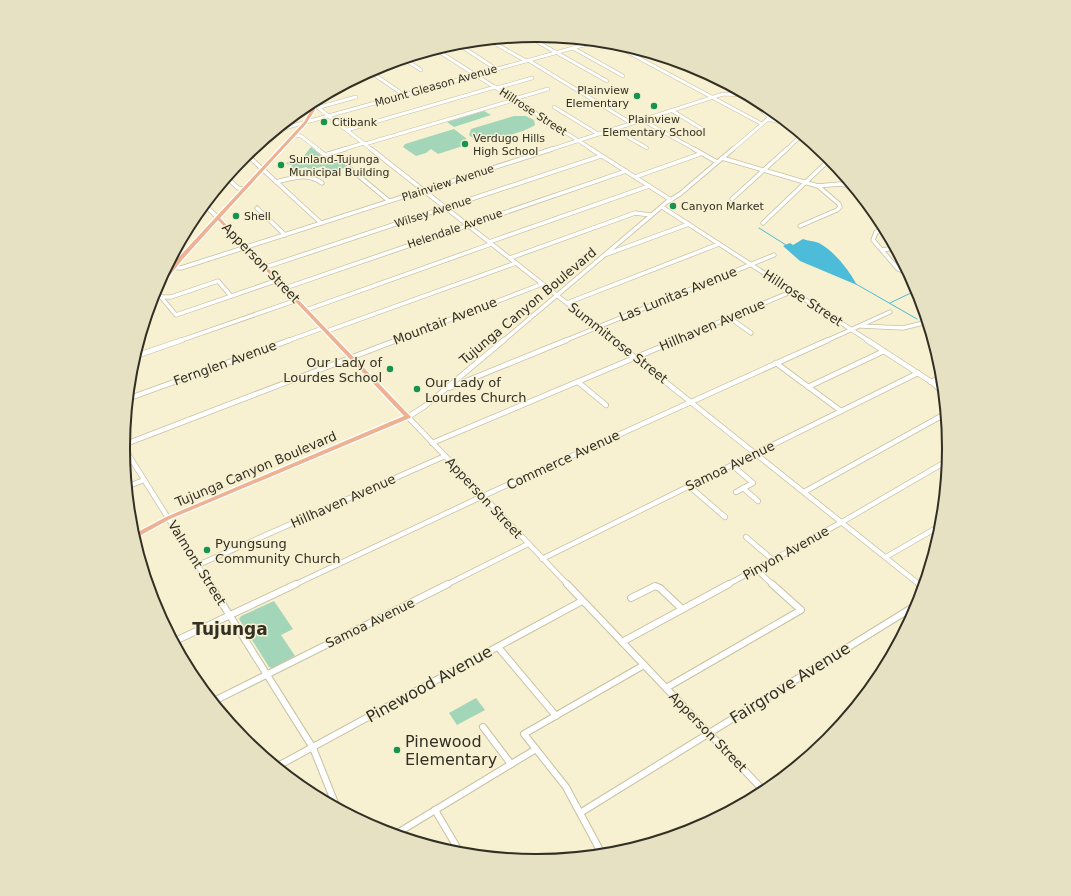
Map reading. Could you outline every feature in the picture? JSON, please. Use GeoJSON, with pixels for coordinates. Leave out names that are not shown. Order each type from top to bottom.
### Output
{"type":"FeatureCollection","features":[{"type":"Feature","properties":{"kind":"main road"},"geometry":{"type":"LineString","coordinates":[[169,272],[262,169],[307,122],[313,108]]}},
{"type":"Feature","properties":{"kind":"main road","name":"Apperson Street"},"geometry":{"type":"LineString","coordinates":[[218,218],[408,418]]}},
{"type":"Feature","properties":{"kind":"main road","name":"Tujunga Canyon Boulevard"},"geometry":{"type":"LineString","coordinates":[[139,534],[168,518],[408,418]]}},
{"type":"Feature","properties":{"kind":"street"},"geometry":{"type":"LineString","coordinates":[[538,42],[607,81]]}},
{"type":"Feature","properties":{"kind":"street"},"geometry":{"type":"LineString","coordinates":[[496,44],[631,124]]}},
{"type":"Feature","properties":{"kind":"street","name":"Mount Gleason Avenue"},"geometry":{"type":"LineString","coordinates":[[286,128],[583,45]]}},
{"type":"Feature","properties":{"kind":"street"},"geometry":{"type":"LineString","coordinates":[[465,48],[496,69]]}},
{"type":"Feature","properties":{"kind":"street"},"geometry":{"type":"LineString","coordinates":[[572,48],[623,76]]}},
{"type":"Feature","properties":{"kind":"street","name":"Hillrose Street"},"geometry":{"type":"LineString","coordinates":[[442,53],[671,200]]}},
{"type":"Feature","properties":{"kind":"street"},"geometry":{"type":"LineString","coordinates":[[631,54],[762,124]]}},
{"type":"Feature","properties":{"kind":"street"},"geometry":{"type":"LineString","coordinates":[[410,62],[421,70]]}},
{"type":"Feature","properties":{"kind":"street"},"geometry":{"type":"LineString","coordinates":[[376,75],[404,95]]}},
{"type":"Feature","properties":{"kind":"street"},"geometry":{"type":"LineString","coordinates":[[347,130],[532,78]]}},
{"type":"Feature","properties":{"kind":"street"},"geometry":{"type":"LineString","coordinates":[[294,135],[301,136],[325,155],[548,89]]}},
{"type":"Feature","properties":{"kind":"street","name":"Plainview Avenue"},"geometry":{"type":"LineString","coordinates":[[173,268],[182,268],[321,224],[712,97],[725,93],[734,94]]}},
{"type":"Feature","properties":{"kind":"street"},"geometry":{"type":"LineString","coordinates":[[320,107],[356,97]]}},
{"type":"Feature","properties":{"kind":"street","name":"Summitrose Street"},"geometry":{"type":"LineString","coordinates":[[317,106],[692,401],[918,583]]}},
{"type":"Feature","properties":{"kind":"street"},"geometry":{"type":"LineString","coordinates":[[554,107],[598,134]]}},
{"type":"Feature","properties":{"kind":"street"},"geometry":{"type":"LineString","coordinates":[[671,110],[702,130]]}},
{"type":"Feature","properties":{"kind":"street"},"geometry":{"type":"LineString","coordinates":[[761,110],[769,118],[774,120]]}},
{"type":"Feature","properties":{"kind":"street","name":"Tujunga Canyon Boulevard"},"geometry":{"type":"LineString","coordinates":[[408,418],[463,375],[651,215],[769,118]]}},
{"type":"Feature","properties":{"kind":"street"},"geometry":{"type":"LineString","coordinates":[[642,120],[700,154],[717,162]]}},
{"type":"Feature","properties":{"kind":"street"},"geometry":{"type":"LineString","coordinates":[[614,129],[647,148]]}},
{"type":"Feature","properties":{"kind":"street"},"geometry":{"type":"LineString","coordinates":[[732,199],[798,139]]}},
{"type":"Feature","properties":{"kind":"street"},"geometry":{"type":"LineString","coordinates":[[634,177],[700,154]]}},
{"type":"Feature","properties":{"kind":"street","name":"Wilsey Avenue"},"geometry":{"type":"LineString","coordinates":[[266,268],[601,156]]}},
{"type":"Feature","properties":{"kind":"street"},"geometry":{"type":"LineString","coordinates":[[251,158],[321,224]]}},
{"type":"Feature","properties":{"kind":"street"},"geometry":{"type":"LineString","coordinates":[[722,158],[818,186],[838,202],[840,207],[800,226]]}},
{"type":"Feature","properties":{"kind":"street"},"geometry":{"type":"LineString","coordinates":[[763,223],[825,163]]}},
{"type":"Feature","properties":{"kind":"street"},"geometry":{"type":"LineString","coordinates":[[348,168],[389,201]]}},
{"type":"Feature","properties":{"kind":"street","name":"Helendale Avenue"},"geometry":{"type":"LineString","coordinates":[[285,288],[626,171]]}},
{"type":"Feature","properties":{"kind":"street"},"geometry":{"type":"LineString","coordinates":[[276,182],[305,175],[316,177],[322,183]]}},
{"type":"Feature","properties":{"kind":"street"},"geometry":{"type":"LineString","coordinates":[[230,180],[238,188],[244,189]]}},
{"type":"Feature","properties":{"kind":"street"},"geometry":{"type":"LineString","coordinates":[[818,186],[838,184],[845,185]]}},
{"type":"Feature","properties":{"kind":"street"},"geometry":{"type":"LineString","coordinates":[[306,310],[649,186]]}},
{"type":"Feature","properties":{"kind":"street","name":"Hillrose Street"},"geometry":{"type":"LineString","coordinates":[[662,207],[793,291],[937,386]]}},
{"type":"Feature","properties":{"kind":"street","name":"Apperson Street"},"geometry":{"type":"LineString","coordinates":[[208,208],[218,218]]}},
{"type":"Feature","properties":{"kind":"street"},"geometry":{"type":"LineString","coordinates":[[258,208],[285,235]]}},
{"type":"Feature","properties":{"kind":"street"},"geometry":{"type":"LineString","coordinates":[[510,258],[635,213],[651,215]]}},
{"type":"Feature","properties":{"kind":"street"},"geometry":{"type":"LineString","coordinates":[[605,255],[689,224]]}},
{"type":"Feature","properties":{"kind":"street"},"geometry":{"type":"LineString","coordinates":[[879,231],[876,232],[873,237],[874,242],[898,270],[901,271]]}},
{"type":"Feature","properties":{"kind":"street"},"geometry":{"type":"LineString","coordinates":[[567,303],[719,244]]}},
{"type":"Feature","properties":{"kind":"street"},"geometry":{"type":"LineString","coordinates":[[882,250],[889,249]]}},
{"type":"Feature","properties":{"kind":"street","name":"Las Lunitas Avenue"},"geometry":{"type":"LineString","coordinates":[[445,389],[774,255]]}},
{"type":"Feature","properties":{"kind":"street","name":"Fernglen Avenue"},"geometry":{"type":"LineString","coordinates":[[133,397],[516,263]]}},
{"type":"Feature","properties":{"kind":"street"},"geometry":{"type":"LineString","coordinates":[[161,297],[176,314],[278,280]]}},
{"type":"Feature","properties":{"kind":"street"},"geometry":{"type":"LineString","coordinates":[[161,297],[171,297],[218,281],[231,296]]}},
{"type":"Feature","properties":{"kind":"street","name":"Mountair Avenue"},"geometry":{"type":"LineString","coordinates":[[130,442],[542,284]]}},
{"type":"Feature","properties":{"kind":"street","name":"Hillhaven Avenue"},"geometry":{"type":"LineString","coordinates":[[432,443],[793,291]]}},
{"type":"Feature","properties":{"kind":"street"},"geometry":{"type":"LineString","coordinates":[[140,355],[297,300]]}},
{"type":"Feature","properties":{"kind":"street","name":"Commerce Avenue"},"geometry":{"type":"LineString","coordinates":[[178,640],[483,496],[890,312]]}},
{"type":"Feature","properties":{"kind":"street"},"geometry":{"type":"LineString","coordinates":[[730,318],[751,333]]}},
{"type":"Feature","properties":{"kind":"street"},"geometry":{"type":"LineString","coordinates":[[860,326],[906,328],[916,327],[922,324]]}},
{"type":"Feature","properties":{"kind":"street"},"geometry":{"type":"LineString","coordinates":[[808,387],[884,351]]}},
{"type":"Feature","properties":{"kind":"street"},"geometry":{"type":"LineString","coordinates":[[776,364],[841,411]]}},
{"type":"Feature","properties":{"kind":"street","name":"Samoa Avenue"},"geometry":{"type":"LineString","coordinates":[[542,559],[918,373]]}},
{"type":"Feature","properties":{"kind":"street"},"geometry":{"type":"LineString","coordinates":[[463,375],[472,379]]}},
{"type":"Feature","properties":{"kind":"street"},"geometry":{"type":"LineString","coordinates":[[932,382],[936,380]]}},
{"type":"Feature","properties":{"kind":"street"},"geometry":{"type":"LineString","coordinates":[[578,382],[606,405]]}},
{"type":"Feature","properties":{"kind":"street"},"geometry":{"type":"LineString","coordinates":[[804,492],[940,416]]}},
{"type":"Feature","properties":{"kind":"street","name":"Apperson Street"},"geometry":{"type":"LineString","coordinates":[[408,418],[760,787]]}},
{"type":"Feature","properties":{"kind":"street","name":"Hillhaven Avenue"},"geometry":{"type":"LineString","coordinates":[[198,565],[445,456]]}},
{"type":"Feature","properties":{"kind":"street","name":"Valmont Street"},"geometry":{"type":"LineString","coordinates":[[130,457],[313,748],[334,801]]}},
{"type":"Feature","properties":{"kind":"street","name":"Pinyon Avenue"},"geometry":{"type":"LineString","coordinates":[[622,642],[842,522],[941,464]]}},
{"type":"Feature","properties":{"kind":"street"},"geometry":{"type":"LineString","coordinates":[[732,465],[754,482],[736,492]]}},
{"type":"Feature","properties":{"kind":"street"},"geometry":{"type":"LineString","coordinates":[[131,485],[144,480]]}},
{"type":"Feature","properties":{"kind":"street"},"geometry":{"type":"LineString","coordinates":[[689,486],[725,517]]}},
{"type":"Feature","properties":{"kind":"street"},"geometry":{"type":"LineString","coordinates":[[743,488],[758,500]]}},
{"type":"Feature","properties":{"kind":"street"},"geometry":{"type":"LineString","coordinates":[[886,557],[933,532]]}},
{"type":"Feature","properties":{"kind":"street"},"geometry":{"type":"LineString","coordinates":[[746,537],[773,560]]}},
{"type":"Feature","properties":{"kind":"street","name":"Samoa Avenue"},"geometry":{"type":"LineString","coordinates":[[217,700],[528,544]]}},
{"type":"Feature","properties":{"kind":"street"},"geometry":{"type":"LineString","coordinates":[[666,688],[801,610],[756,569]]}},
{"type":"Feature","properties":{"kind":"street"},"geometry":{"type":"LineString","coordinates":[[631,598],[655,586],[660,588],[682,609]]}},
{"type":"Feature","properties":{"kind":"street","name":"Pinewood Avenue"},"geometry":{"type":"LineString","coordinates":[[281,764],[582,601]]}},
{"type":"Feature","properties":{"kind":"street","name":"Fairgrove Avenue"},"geometry":{"type":"LineString","coordinates":[[580,814],[908,610]]}},
{"type":"Feature","properties":{"kind":"street"},"geometry":{"type":"LineString","coordinates":[[498,647],[556,716]]}},
{"type":"Feature","properties":{"kind":"street"},"geometry":{"type":"LineString","coordinates":[[599,849],[566,787],[524,734],[644,665]]}},
{"type":"Feature","properties":{"kind":"street"},"geometry":{"type":"LineString","coordinates":[[483,727],[512,764]]}},
{"type":"Feature","properties":{"kind":"street"},"geometry":{"type":"LineString","coordinates":[[401,831],[536,749]]}},
{"type":"Feature","properties":{"kind":"street"},"geometry":{"type":"LineString","coordinates":[[435,810],[456,846]]}},
{"type":"Feature","properties":{"kind":"green space"},"geometry":{"type":"Polygon","coordinates":[[[484,111],[491,115],[454,127],[447,122],[484,111]]]}},
{"type":"Feature","properties":{"kind":"green space"},"geometry":{"type":"Polygon","coordinates":[[[514,116],[526,116],[534,120],[535,125],[511,135],[491,139],[474,138],[469,135],[471,129],[514,116]]]}},
{"type":"Feature","properties":{"kind":"green space"},"geometry":{"type":"Polygon","coordinates":[[[454,129],[467,139],[465,139],[469,142],[469,144],[438,154],[431,149],[426,153],[416,156],[403,147],[405,144],[454,129]]]}},
{"type":"Feature","properties":{"kind":"green space"},"geometry":{"type":"Polygon","coordinates":[[[311,147],[331,164],[341,161],[347,166],[331,172],[324,166],[310,170],[306,167],[292,171],[290,169],[292,165],[286,164],[289,161],[299,162],[311,147]]]}},
{"type":"Feature","properties":{"kind":"green space"},"geometry":{"type":"Polygon","coordinates":[[[274,601],[293,629],[281,635],[295,656],[272,668],[269,667],[239,619],[241,616],[274,601]]]}},
{"type":"Feature","properties":{"kind":"green space"},"geometry":{"type":"Polygon","coordinates":[[[476,698],[485,710],[457,725],[449,713],[476,698]]]}},
{"type":"Feature","properties":{"kind":"water"},"geometry":{"type":"Polygon","coordinates":[[[803,239],[819,243],[836,256],[850,273],[857,285],[800,261],[783,246],[790,243],[793,245],[803,239]]]}},
{"type":"Feature","properties":{"kind":"waterway"},"geometry":{"type":"LineString","coordinates":[[759,228],[786,245]]}},
{"type":"Feature","properties":{"kind":"waterway"},"geometry":{"type":"LineString","coordinates":[[856,284],[917,319]]}},
{"type":"Feature","properties":{"kind":"waterway"},"geometry":{"type":"LineString","coordinates":[[890,303],[911,293]]}},
{"type":"Feature","properties":{"kind":"place","name":"Plainview Elementary"},"geometry":{"type":"Point","coordinates":[637,96]}},
{"type":"Feature","properties":{"kind":"place","name":"Plainview Elementary School"},"geometry":{"type":"Point","coordinates":[654,106]}},
{"type":"Feature","properties":{"kind":"place","name":"Citibank"},"geometry":{"type":"Point","coordinates":[324,122]}},
{"type":"Feature","properties":{"kind":"place","name":"Verdugo Hills High School"},"geometry":{"type":"Point","coordinates":[465,144]}},
{"type":"Feature","properties":{"kind":"place","name":"Sunland-Tujunga Municipal Building"},"geometry":{"type":"Point","coordinates":[281,165]}},
{"type":"Feature","properties":{"kind":"place","name":"Canyon Market"},"geometry":{"type":"Point","coordinates":[673,206]}},
{"type":"Feature","properties":{"kind":"place","name":"Shell"},"geometry":{"type":"Point","coordinates":[236,216]}},
{"type":"Feature","properties":{"kind":"place","name":"Our Lady of Lourdes School"},"geometry":{"type":"Point","coordinates":[390,369]}},
{"type":"Feature","properties":{"kind":"place","name":"Our Lady of Lourdes Church"},"geometry":{"type":"Point","coordinates":[417,389]}},
{"type":"Feature","properties":{"kind":"place","name":"Pyungsung Community Church"},"geometry":{"type":"Point","coordinates":[207,550]}},
{"type":"Feature","properties":{"kind":"place","name":"Pinewood Elementary"},"geometry":{"type":"Point","coordinates":[397,750]}},
{"type":"Feature","properties":{"kind":"district","name":"Tujunga"},"geometry":{"type":"Point","coordinates":[230,629]}}]}
